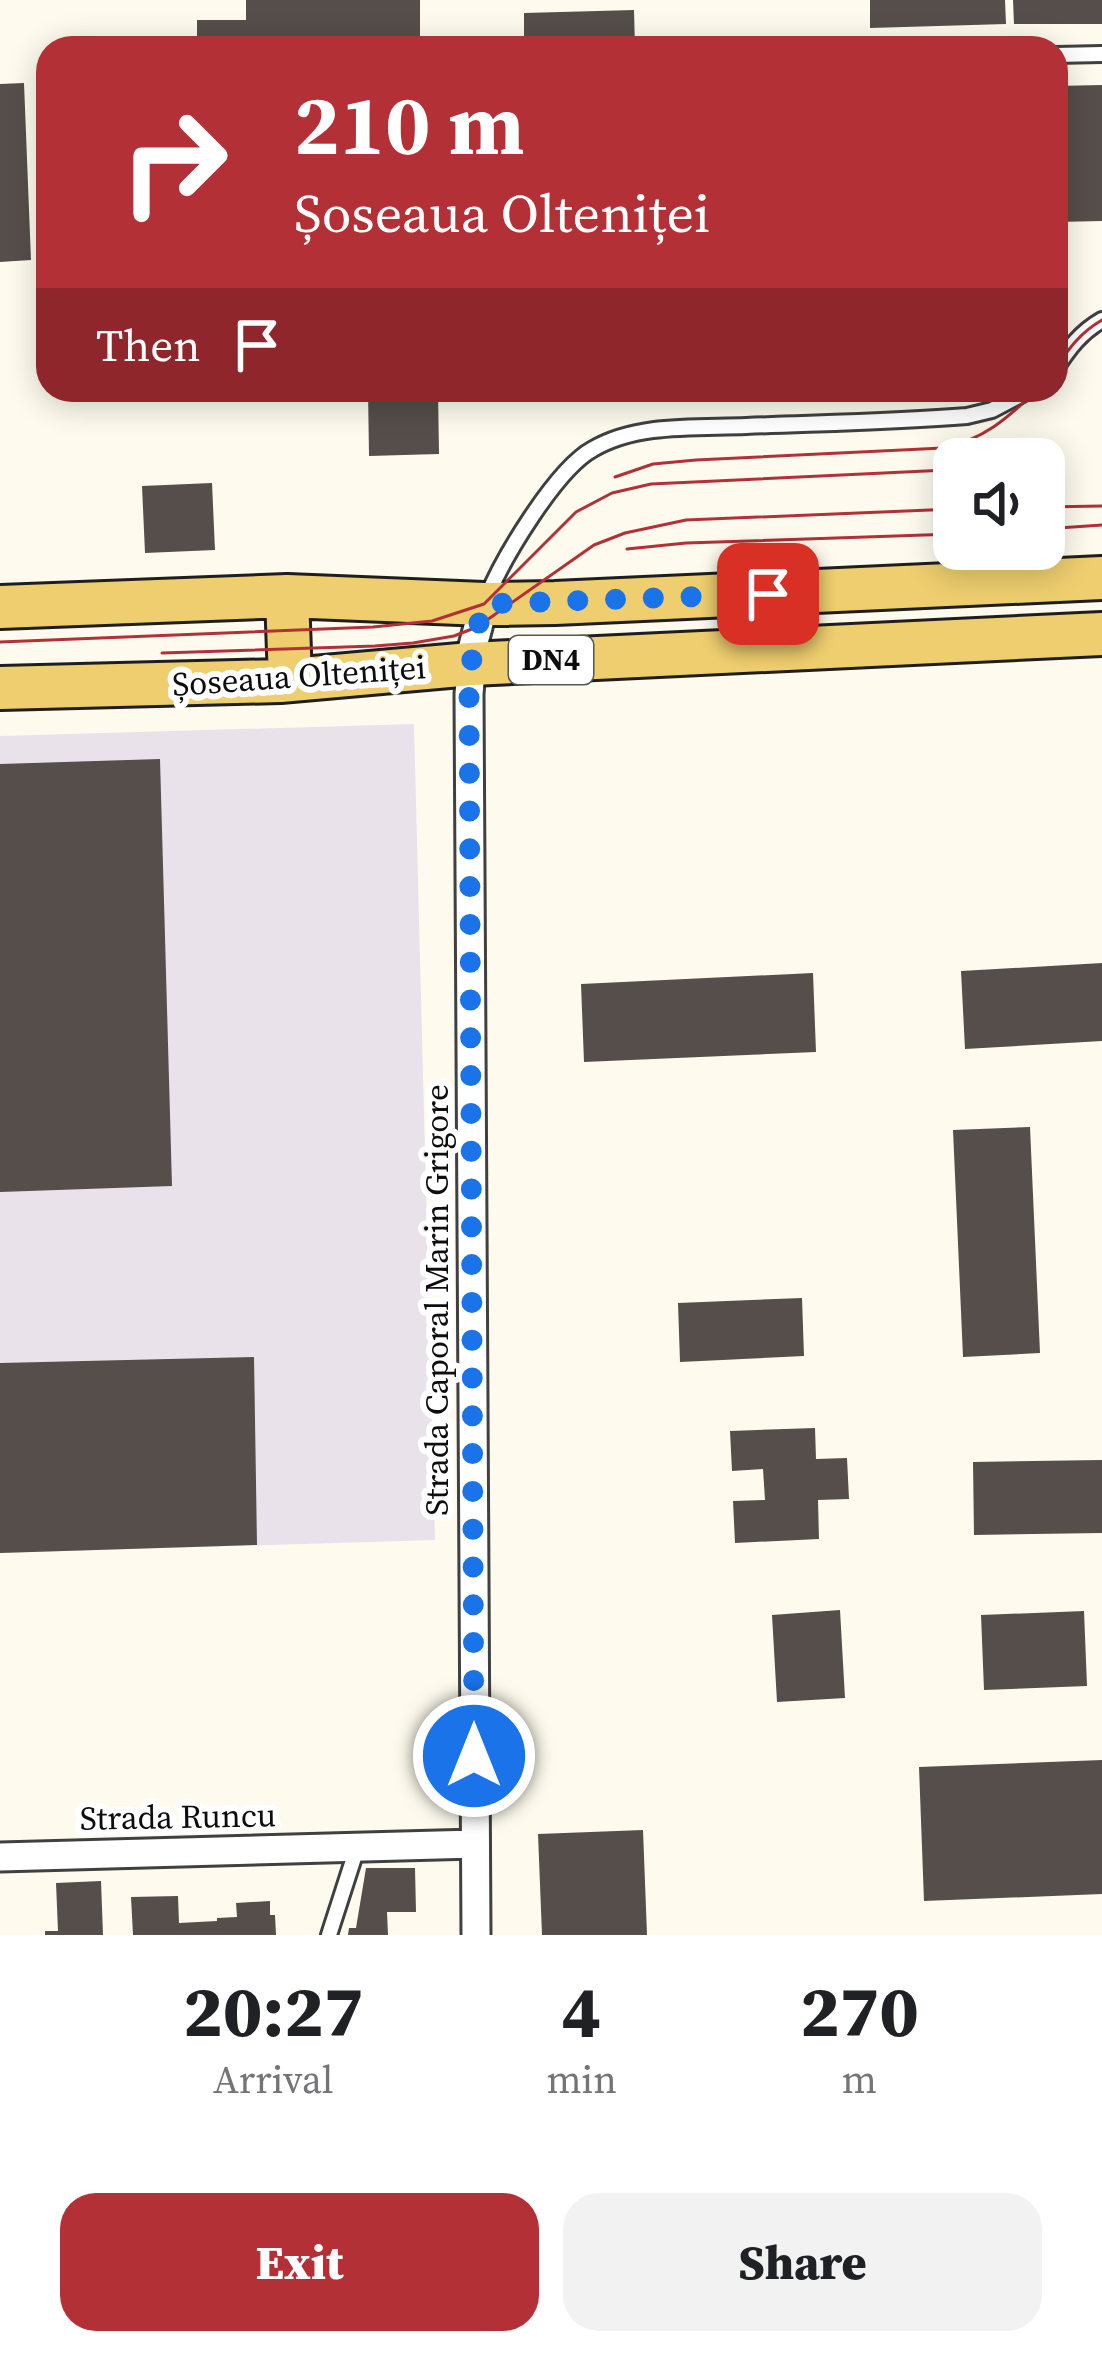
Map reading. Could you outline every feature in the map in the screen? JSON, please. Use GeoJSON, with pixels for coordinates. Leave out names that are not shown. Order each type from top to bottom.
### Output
{"type":"FeatureCollection","features":[{"type":"Feature","properties":{"kind":"main road","name":"Șoseaua Olteniței"},"geometry":{"type":"LineString","coordinates":[[0,607],[286,596],[484,604],[1102,578]]}},
{"type":"Feature","properties":{"kind":"main road"},"geometry":{"type":"LineString","coordinates":[[286,596],[290,680]]}},
{"type":"Feature","properties":{"kind":"main road","name":"Șoseaua Olteniței"},"geometry":{"type":"LineString","coordinates":[[0,688],[290,680],[471,664],[1102,634]]}},
{"type":"Feature","properties":{"kind":"street","name":"Strada Caporal Marin Grigore"},"geometry":{"type":"LineString","coordinates":[[476,1935],[469,707],[471,664],[484,604]]}},
{"type":"Feature","properties":{"kind":"street","name":"Strada Runcu"},"geometry":{"type":"LineString","coordinates":[[0,1857],[475,1844]]}},
{"type":"Feature","properties":{"kind":"lane"},"geometry":{"type":"LineString","coordinates":[[1068,55],[1102,54]]}},
{"type":"Feature","properties":{"kind":"lane"},"geometry":{"type":"LineString","coordinates":[[1068,350],[1087,328],[1102,320]]}},
{"type":"Feature","properties":{"kind":"lane"},"geometry":{"type":"LineString","coordinates":[[484,604],[513,545],[566,471],[589,451],[620,436],[967,416],[1007,402]]}},
{"type":"Feature","properties":{"kind":"lane"},"geometry":{"type":"LineString","coordinates":[[329,1935],[357,1848]]}},
{"type":"Feature","properties":{"kind":"shaded area"},"geometry":{"type":"Polygon","coordinates":[[[414,724],[435,1540],[0,1553],[0,736],[414,724]]]}},
{"type":"Feature","properties":{"kind":"building"},"geometry":{"type":"Polygon","coordinates":[[[246,0],[420,0],[420,36],[197,36],[197,20],[246,20],[246,0]]]}},
{"type":"Feature","properties":{"kind":"building"},"geometry":{"type":"Polygon","coordinates":[[[870,0],[1005,0],[1006,24],[870,28],[870,0]]]}},
{"type":"Feature","properties":{"kind":"building"},"geometry":{"type":"Polygon","coordinates":[[[1013,0],[1102,0],[1102,24],[1014,24],[1013,0]]]}},
{"type":"Feature","properties":{"kind":"building"},"geometry":{"type":"Polygon","coordinates":[[[634,10],[635,36],[524,36],[524,13],[634,10]]]}},
{"type":"Feature","properties":{"kind":"building"},"geometry":{"type":"Polygon","coordinates":[[[24,83],[31,260],[0,262],[0,84],[24,83]]]}},
{"type":"Feature","properties":{"kind":"building"},"geometry":{"type":"Polygon","coordinates":[[[1102,85],[1102,221],[1068,222],[1068,86],[1102,85]]]}},
{"type":"Feature","properties":{"kind":"building"},"geometry":{"type":"Polygon","coordinates":[[[368,402],[438,402],[439,454],[369,456],[368,402]]]}},
{"type":"Feature","properties":{"kind":"building"},"geometry":{"type":"Polygon","coordinates":[[[212,483],[215,550],[145,553],[142,486],[212,483]]]}},
{"type":"Feature","properties":{"kind":"building"},"geometry":{"type":"Polygon","coordinates":[[[160,759],[172,1186],[0,1192],[0,764],[160,759]]]}},
{"type":"Feature","properties":{"kind":"building"},"geometry":{"type":"Polygon","coordinates":[[[1102,963],[1102,1041],[965,1049],[961,971],[1102,963]]]}},
{"type":"Feature","properties":{"kind":"building"},"geometry":{"type":"Polygon","coordinates":[[[813,973],[816,1052],[584,1062],[581,984],[813,973]]]}},
{"type":"Feature","properties":{"kind":"building"},"geometry":{"type":"Polygon","coordinates":[[[1030,1127],[1040,1353],[963,1357],[953,1130],[1030,1127]]]}},
{"type":"Feature","properties":{"kind":"building"},"geometry":{"type":"Polygon","coordinates":[[[802,1298],[804,1356],[680,1362],[678,1303],[802,1298]]]}},
{"type":"Feature","properties":{"kind":"building"},"geometry":{"type":"Polygon","coordinates":[[[254,1357],[257,1545],[0,1553],[0,1363],[254,1357]]]}},
{"type":"Feature","properties":{"kind":"building"},"geometry":{"type":"Polygon","coordinates":[[[815,1428],[816,1459],[847,1458],[849,1499],[818,1500],[819,1539],[735,1543],[733,1501],[765,1500],[763,1469],[732,1471],[730,1431],[815,1428]]]}},
{"type":"Feature","properties":{"kind":"building"},"geometry":{"type":"Polygon","coordinates":[[[1102,1460],[1102,1533],[974,1535],[973,1462],[1102,1460]]]}},
{"type":"Feature","properties":{"kind":"building"},"geometry":{"type":"Polygon","coordinates":[[[840,1610],[845,1698],[777,1702],[772,1615],[840,1610]]]}},
{"type":"Feature","properties":{"kind":"building"},"geometry":{"type":"Polygon","coordinates":[[[1084,1611],[1087,1686],[984,1690],[981,1615],[1084,1611]]]}},
{"type":"Feature","properties":{"kind":"building"},"geometry":{"type":"Polygon","coordinates":[[[1102,1760],[1102,1894],[924,1901],[919,1767],[1102,1760]]]}},
{"type":"Feature","properties":{"kind":"building"},"geometry":{"type":"Polygon","coordinates":[[[643,1830],[647,1935],[542,1935],[538,1834],[643,1830]]]}},
{"type":"Feature","properties":{"kind":"building"},"geometry":{"type":"Polygon","coordinates":[[[366,1868],[415,1868],[416,1912],[387,1912],[388,1935],[348,1935],[349,1928],[356,1928],[366,1868]]]}},
{"type":"Feature","properties":{"kind":"building"},"geometry":{"type":"Polygon","coordinates":[[[101,1881],[103,1935],[45,1935],[45,1931],[58,1931],[56,1883],[101,1881]]]}},
{"type":"Feature","properties":{"kind":"building"},"geometry":{"type":"Polygon","coordinates":[[[178,1896],[179,1923],[237,1917],[236,1903],[270,1901],[276,1935],[133,1935],[131,1897],[178,1896]]]}},
{"type":"Feature","properties":{"kind":"tram line"},"geometry":{"type":"LineString","coordinates":[[1068,352],[1102,320]]}},
{"type":"Feature","properties":{"kind":"tram line"},"geometry":{"type":"LineString","coordinates":[[615,477],[653,464],[696,460],[943,448],[994,427],[1024,402]]}},
{"type":"Feature","properties":{"kind":"tram line"},"geometry":{"type":"LineString","coordinates":[[0,642],[432,621],[484,604],[576,512],[612,493],[651,484],[933,471]]}},
{"type":"Feature","properties":{"kind":"tram line"},"geometry":{"type":"LineString","coordinates":[[1065,507],[1102,506]]}},
{"type":"Feature","properties":{"kind":"tram line"},"geometry":{"type":"LineString","coordinates":[[162,653],[375,646],[454,636],[477,627],[594,545],[625,533],[686,520],[933,510]]}},
{"type":"Feature","properties":{"kind":"tram line"},"geometry":{"type":"LineString","coordinates":[[1065,528],[1102,525]]}},
{"type":"Feature","properties":{"kind":"tram line"},"geometry":{"type":"LineString","coordinates":[[627,549],[933,535]]}},
{"type":"Feature","properties":{"kind":"route"},"geometry":{"type":"LineString","coordinates":[[474,1756],[469,694],[477,627],[484,604],[768,594]]}}]}
